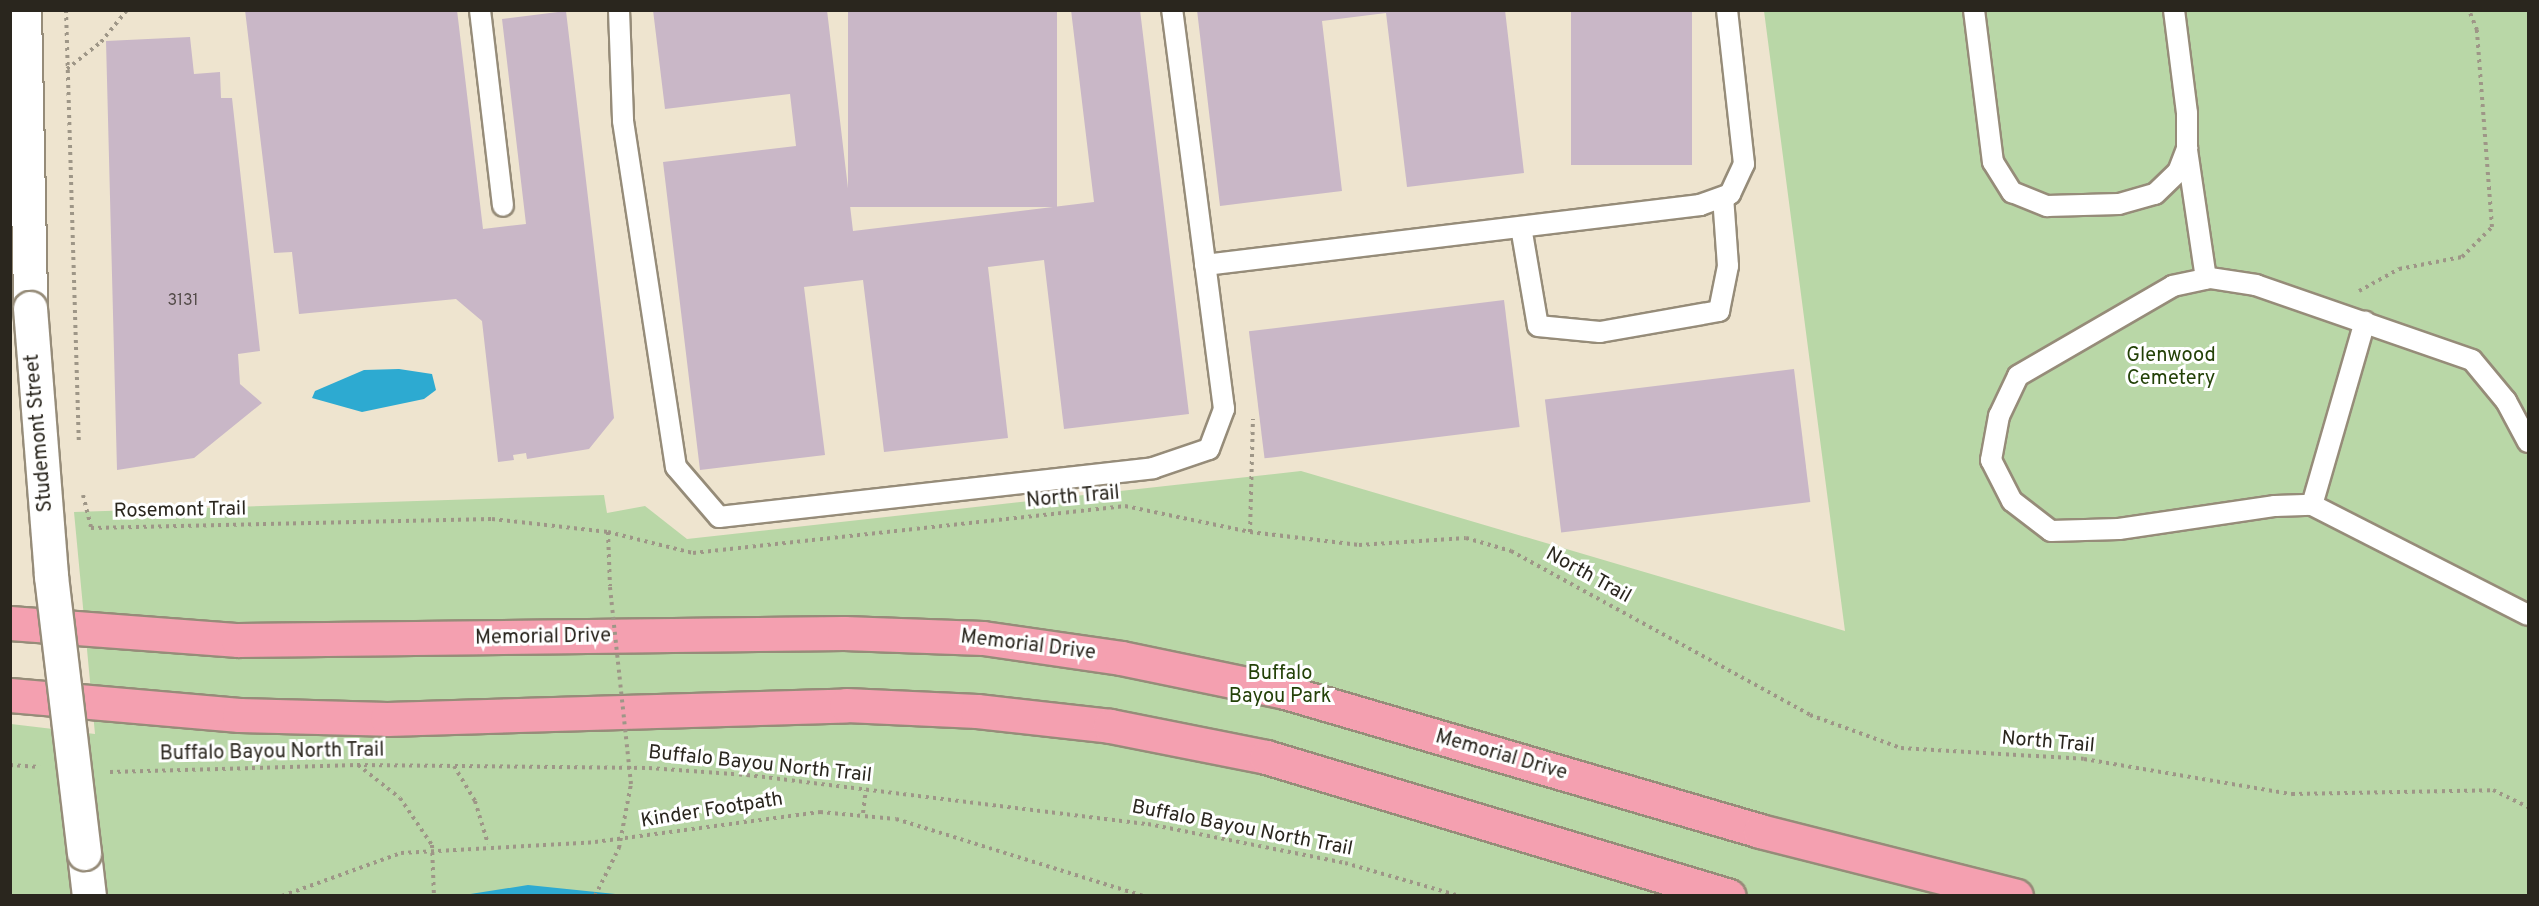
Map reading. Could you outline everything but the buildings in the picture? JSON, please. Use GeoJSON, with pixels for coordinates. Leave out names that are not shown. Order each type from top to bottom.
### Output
{"type":"FeatureCollection","features":[{"type":"Feature","properties":{"kind":"main road","name":"Studemont Street"},"geometry":{"type":"LineString","coordinates":[[24,10],[30,308],[51,576],[89,896]]}},
{"type":"Feature","properties":{"kind":"main road","name":"Memorial Drive"},"geometry":{"type":"LineString","coordinates":[[10,623],[84,632],[298,641],[844,633],[983,638],[1122,658],[1285,692],[1760,831],[2016,896]]}},
{"type":"Feature","properties":{"kind":"main road"},"geometry":{"type":"LineString","coordinates":[[10,695],[239,715],[387,719],[846,705],[977,711],[1110,726],[1266,757],[1729,896]]}},
{"type":"Feature","properties":{"kind":"lane"},"geometry":{"type":"LineString","coordinates":[[480,10],[503,206]]}},
{"type":"Feature","properties":{"kind":"lane"},"geometry":{"type":"LineString","coordinates":[[619,10],[623,120],[676,467],[719,517],[1153,468],[1209,449],[1224,409],[1172,10]]}},
{"type":"Feature","properties":{"kind":"lane"},"geometry":{"type":"LineString","coordinates":[[1521,227],[1538,326],[1600,332],[1719,311],[1728,266],[1723,197],[1744,164],[1727,10]]}},
{"type":"Feature","properties":{"kind":"lane"},"geometry":{"type":"LineString","coordinates":[[1974,10],[1993,162],[2012,192],[2047,206],[2119,204],[2154,194],[2178,172],[2187,147]]}},
{"type":"Feature","properties":{"kind":"lane"},"geometry":{"type":"LineString","coordinates":[[2174,10],[2187,147],[2206,279]]}},
{"type":"Feature","properties":{"kind":"lane"},"geometry":{"type":"LineString","coordinates":[[1205,265],[1700,205],[1723,197]]}},
{"type":"Feature","properties":{"kind":"lane"},"geometry":{"type":"LineString","coordinates":[[2529,442],[2506,402],[2472,360],[2256,285],[2206,279],[2173,286],[2018,375],[1999,416],[1991,460],[2012,501],[2051,531],[2119,529],[2275,506],[2312,505],[2529,615]]}},
{"type":"Feature","properties":{"kind":"lane"},"geometry":{"type":"LineString","coordinates":[[2312,505],[2365,321]]}},
{"type":"Feature","properties":{"kind":"path"},"geometry":{"type":"LineString","coordinates":[[66,10],[79,451]]}},
{"type":"Feature","properties":{"kind":"path"},"geometry":{"type":"LineString","coordinates":[[67,69],[101,42],[127,10]]}},
{"type":"Feature","properties":{"kind":"path"},"geometry":{"type":"LineString","coordinates":[[2344,314],[2363,285],[2399,269],[2462,257],[2492,227],[2477,30],[2469,10]]}},
{"type":"Feature","properties":{"kind":"path"},"geometry":{"type":"LineString","coordinates":[[1224,409],[1253,412],[1250,532]]}},
{"type":"Feature","properties":{"kind":"path","name":"Rosemont Trail"},"geometry":{"type":"LineString","coordinates":[[81,487],[91,528],[492,519],[609,532]]}},
{"type":"Feature","properties":{"kind":"path","name":"North Trail"},"geometry":{"type":"LineString","coordinates":[[609,532],[693,553],[1125,506],[1250,532],[1359,545],[1466,538],[1512,551],[1810,715],[1901,748],[2084,759],[2292,794],[2493,790],[2529,807]]}},
{"type":"Feature","properties":{"kind":"path"},"geometry":{"type":"LineString","coordinates":[[595,896],[619,848],[631,784],[610,586],[609,532]]}},
{"type":"Feature","properties":{"kind":"path"},"geometry":{"type":"LineString","coordinates":[[10,765],[45,768]]}},
{"type":"Feature","properties":{"kind":"path"},"geometry":{"type":"LineString","coordinates":[[357,765],[400,798],[428,835],[435,860],[434,896]]}},
{"type":"Feature","properties":{"kind":"path","name":"Buffalo Bayou North Trail"},"geometry":{"type":"LineString","coordinates":[[101,771],[357,765],[649,768],[866,790],[1247,842],[1460,896]]}},
{"type":"Feature","properties":{"kind":"path"},"geometry":{"type":"LineString","coordinates":[[454,766],[475,801],[488,844]]}},
{"type":"Feature","properties":{"kind":"path"},"geometry":{"type":"LineString","coordinates":[[863,813],[866,790]]}},
{"type":"Feature","properties":{"kind":"path","name":"Kinder Footpath"},"geometry":{"type":"LineString","coordinates":[[282,896],[401,853],[488,844],[595,842],[768,815],[863,813],[986,844],[1143,896]]}},
{"type":"Feature","properties":{"kind":"green space","name":"Buffalo Bayou Park"},"geometry":{"type":"Polygon","coordinates":[[[1764,11],[2528,11],[2528,895],[11,896],[11,724],[95,734],[74,512],[604,495],[607,513],[645,506],[687,539],[1301,471],[1845,631],[1764,11]]]}},
{"type":"Feature","properties":{"kind":"water"},"geometry":{"type":"Polygon","coordinates":[[[399,369],[432,374],[436,390],[424,399],[362,412],[312,398],[315,391],[364,370],[399,369]]]}},
{"type":"Feature","properties":{"kind":"water"},"geometry":{"type":"Polygon","coordinates":[[[528,885],[625,895],[464,895],[528,885]]]}},
{"type":"Feature","properties":{"kind":"park label","name":"Glenwood Cemetery"},"geometry":{"type":"Point","coordinates":[2171,368]}}]}
